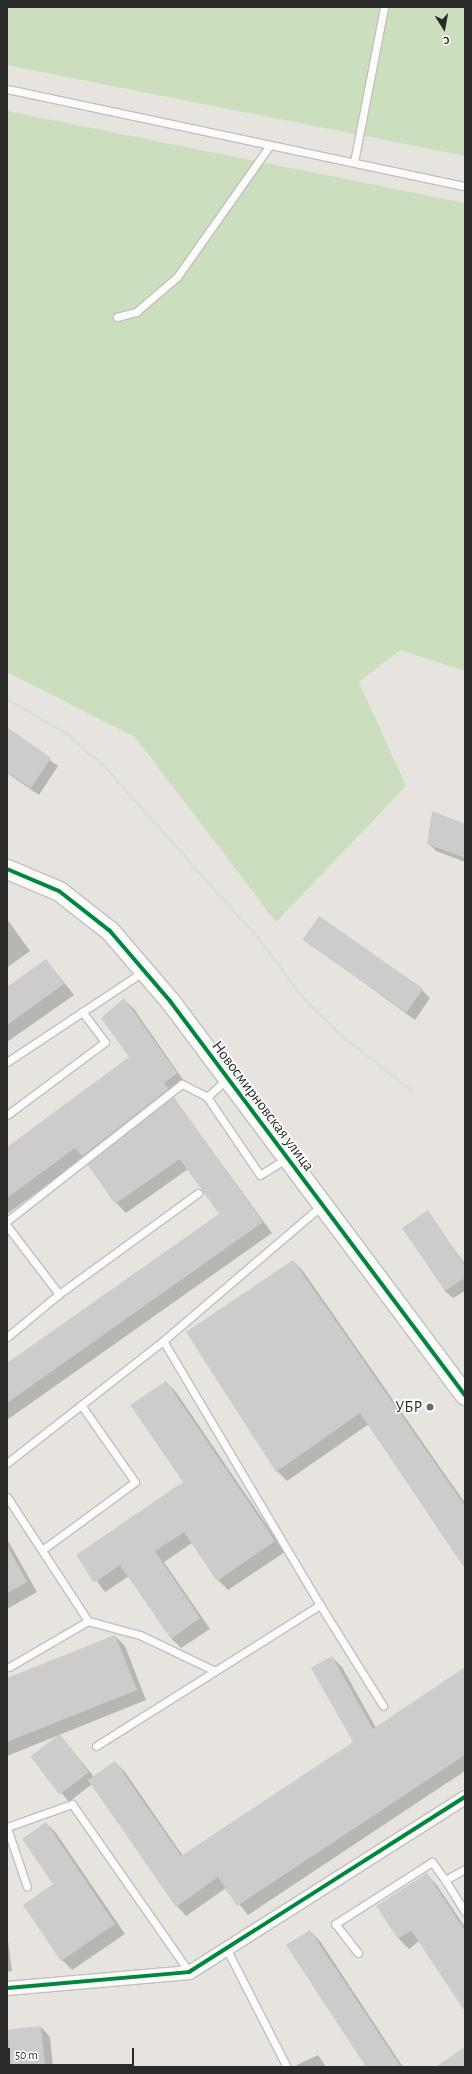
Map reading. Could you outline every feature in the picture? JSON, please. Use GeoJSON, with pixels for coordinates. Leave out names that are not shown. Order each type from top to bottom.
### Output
{"type":"FeatureCollection","features":[{"type":"Feature","properties":{"kind":"street","name":"Новосмирновская улица"},"geometry":{"type":"LineString","coordinates":[[7,869],[59,891],[110,931],[144,971],[228,1078],[465,1395]]}},
{"type":"Feature","properties":{"kind":"street"},"geometry":{"type":"LineString","coordinates":[[7,1988],[189,1972],[465,1797]]}},
{"type":"Feature","properties":{"kind":"lane"},"geometry":{"type":"LineString","coordinates":[[354,162],[384,7]]}},
{"type":"Feature","properties":{"kind":"lane"},"geometry":{"type":"LineString","coordinates":[[7,89],[465,186]]}},
{"type":"Feature","properties":{"kind":"lane"},"geometry":{"type":"LineString","coordinates":[[117,317],[136,312],[177,277],[270,145]]}},
{"type":"Feature","properties":{"kind":"lane"},"geometry":{"type":"LineString","coordinates":[[7,1062],[144,971]]}},
{"type":"Feature","properties":{"kind":"lane"},"geometry":{"type":"LineString","coordinates":[[7,1115],[105,1042],[82,1012]]}},
{"type":"Feature","properties":{"kind":"lane"},"geometry":{"type":"LineString","coordinates":[[207,1097],[228,1078]]}},
{"type":"Feature","properties":{"kind":"lane"},"geometry":{"type":"LineString","coordinates":[[7,1221],[182,1084],[207,1097],[260,1175],[287,1158]]}},
{"type":"Feature","properties":{"kind":"lane"},"geometry":{"type":"LineString","coordinates":[[7,1337],[59,1294],[198,1192]]}},
{"type":"Feature","properties":{"kind":"lane"},"geometry":{"type":"LineString","coordinates":[[7,1463],[163,1341],[322,1204]]}},
{"type":"Feature","properties":{"kind":"lane"},"geometry":{"type":"LineString","coordinates":[[7,1226],[59,1294]]}},
{"type":"Feature","properties":{"kind":"lane"},"geometry":{"type":"LineString","coordinates":[[163,1341],[320,1605],[383,1706]]}},
{"type":"Feature","properties":{"kind":"lane"},"geometry":{"type":"LineString","coordinates":[[42,1550],[135,1482],[81,1405]]}},
{"type":"Feature","properties":{"kind":"lane"},"geometry":{"type":"LineString","coordinates":[[7,1497],[88,1621],[140,1635],[215,1671]]}},
{"type":"Feature","properties":{"kind":"lane"},"geometry":{"type":"LineString","coordinates":[[96,1746],[320,1605]]}},
{"type":"Feature","properties":{"kind":"lane"},"geometry":{"type":"LineString","coordinates":[[9,1667],[88,1621]]}},
{"type":"Feature","properties":{"kind":"lane"},"geometry":{"type":"LineString","coordinates":[[27,1887],[7,1828],[72,1804],[189,1972]]}},
{"type":"Feature","properties":{"kind":"lane"},"geometry":{"type":"LineString","coordinates":[[358,1953],[335,1924],[432,1862],[465,1912]]}},
{"type":"Feature","properties":{"kind":"lane"},"geometry":{"type":"LineString","coordinates":[[444,1880],[465,1869]]}},
{"type":"Feature","properties":{"kind":"lane"},"geometry":{"type":"LineString","coordinates":[[226,1948],[287,2067]]}},
{"type":"Feature","properties":{"kind":"green space"},"geometry":{"type":"Polygon","coordinates":[[[7,7],[465,7],[465,156],[7,65],[7,7]]]}},
{"type":"Feature","properties":{"kind":"green space"},"geometry":{"type":"Polygon","coordinates":[[[7,111],[465,203],[465,671],[400,650],[359,682],[406,786],[276,922],[135,737],[7,672],[7,111]]]}},
{"type":"Feature","properties":{"kind":"building"},"geometry":{"type":"Polygon","coordinates":[[[7,727],[51,758],[31,788],[7,772],[7,727]]]}},
{"type":"Feature","properties":{"kind":"building"},"geometry":{"type":"Polygon","coordinates":[[[432,811],[465,824],[465,858],[427,844],[432,811]]]}},
{"type":"Feature","properties":{"kind":"building"},"geometry":{"type":"Polygon","coordinates":[[[319,916],[423,989],[406,1013],[302,940],[319,916]]]}},
{"type":"Feature","properties":{"kind":"building"},"geometry":{"type":"Polygon","coordinates":[[[46,959],[64,984],[7,1025],[7,987],[46,959]]]}},
{"type":"Feature","properties":{"kind":"building"},"geometry":{"type":"Polygon","coordinates":[[[124,998],[177,1073],[164,1083],[168,1089],[82,1156],[75,1148],[7,1198],[7,1147],[129,1057],[101,1018],[124,998]]]}},
{"type":"Feature","properties":{"kind":"building"},"geometry":{"type":"Polygon","coordinates":[[[174,1097],[263,1222],[7,1403],[7,1363],[219,1214],[180,1159],[115,1204],[87,1164],[174,1097]]]}},
{"type":"Feature","properties":{"kind":"building"},"geometry":{"type":"Polygon","coordinates":[[[428,1210],[465,1266],[465,1278],[445,1291],[402,1228],[428,1210]]]}},
{"type":"Feature","properties":{"kind":"building"},"geometry":{"type":"Polygon","coordinates":[[[293,1260],[465,1506],[465,1569],[360,1413],[276,1472],[186,1332],[293,1260]]]}},
{"type":"Feature","properties":{"kind":"building"},"geometry":{"type":"Polygon","coordinates":[[[166,1381],[275,1541],[217,1581],[184,1532],[155,1551],[200,1618],[171,1639],[120,1565],[94,1583],[76,1555],[183,1482],[130,1405],[166,1381]]]}},
{"type":"Feature","properties":{"kind":"building"},"geometry":{"type":"Polygon","coordinates":[[[7,1545],[27,1582],[7,1593],[7,1545]]]}},
{"type":"Feature","properties":{"kind":"building"},"geometry":{"type":"Polygon","coordinates":[[[115,1635],[137,1690],[7,1742],[7,1678],[115,1635]]]}},
{"type":"Feature","properties":{"kind":"building"},"geometry":{"type":"Polygon","coordinates":[[[332,1656],[373,1729],[465,1667],[465,1755],[237,1906],[218,1877],[176,1907],[88,1780],[115,1761],[181,1856],[353,1742],[311,1668],[332,1656]]]}},
{"type":"Feature","properties":{"kind":"building"},"geometry":{"type":"Polygon","coordinates":[[[60,1734],[89,1772],[59,1795],[30,1756],[60,1734]]]}},
{"type":"Feature","properties":{"kind":"building"},"geometry":{"type":"Polygon","coordinates":[[[46,1822],[115,1924],[61,1961],[23,1905],[53,1884],[22,1839],[46,1822]]]}},
{"type":"Feature","properties":{"kind":"building"},"geometry":{"type":"Polygon","coordinates":[[[427,1873],[465,1931],[465,2012],[411,1930],[398,1939],[376,1906],[427,1873]]]}},
{"type":"Feature","properties":{"kind":"building"},"geometry":{"type":"Polygon","coordinates":[[[310,1930],[401,2067],[366,2067],[286,1945],[310,1930]]]}},
{"type":"Feature","properties":{"kind":"building"},"geometry":{"type":"Polygon","coordinates":[[[41,2026],[45,2064],[11,2067],[7,2030],[41,2026]]]}},
{"type":"Feature","properties":{"kind":"building"},"geometry":{"type":"Polygon","coordinates":[[[465,2047],[465,2067],[435,2067],[465,2047]]]}},
{"type":"Feature","properties":{"kind":"railway"},"geometry":{"type":"LineString","coordinates":[[7,699],[66,733],[104,766],[258,938],[302,997],[342,1036],[411,1090]]}},
{"type":"Feature","properties":{"kind":"cycle path"},"geometry":{"type":"LineString","coordinates":[[7,869],[59,891],[110,931],[170,1001],[465,1395]]}},
{"type":"Feature","properties":{"kind":"cycle path"},"geometry":{"type":"LineString","coordinates":[[7,1988],[189,1972],[465,1797]]}},
{"type":"Feature","properties":{"kind":"place","name":"УБР"},"geometry":{"type":"Point","coordinates":[430,1407]}}]}
